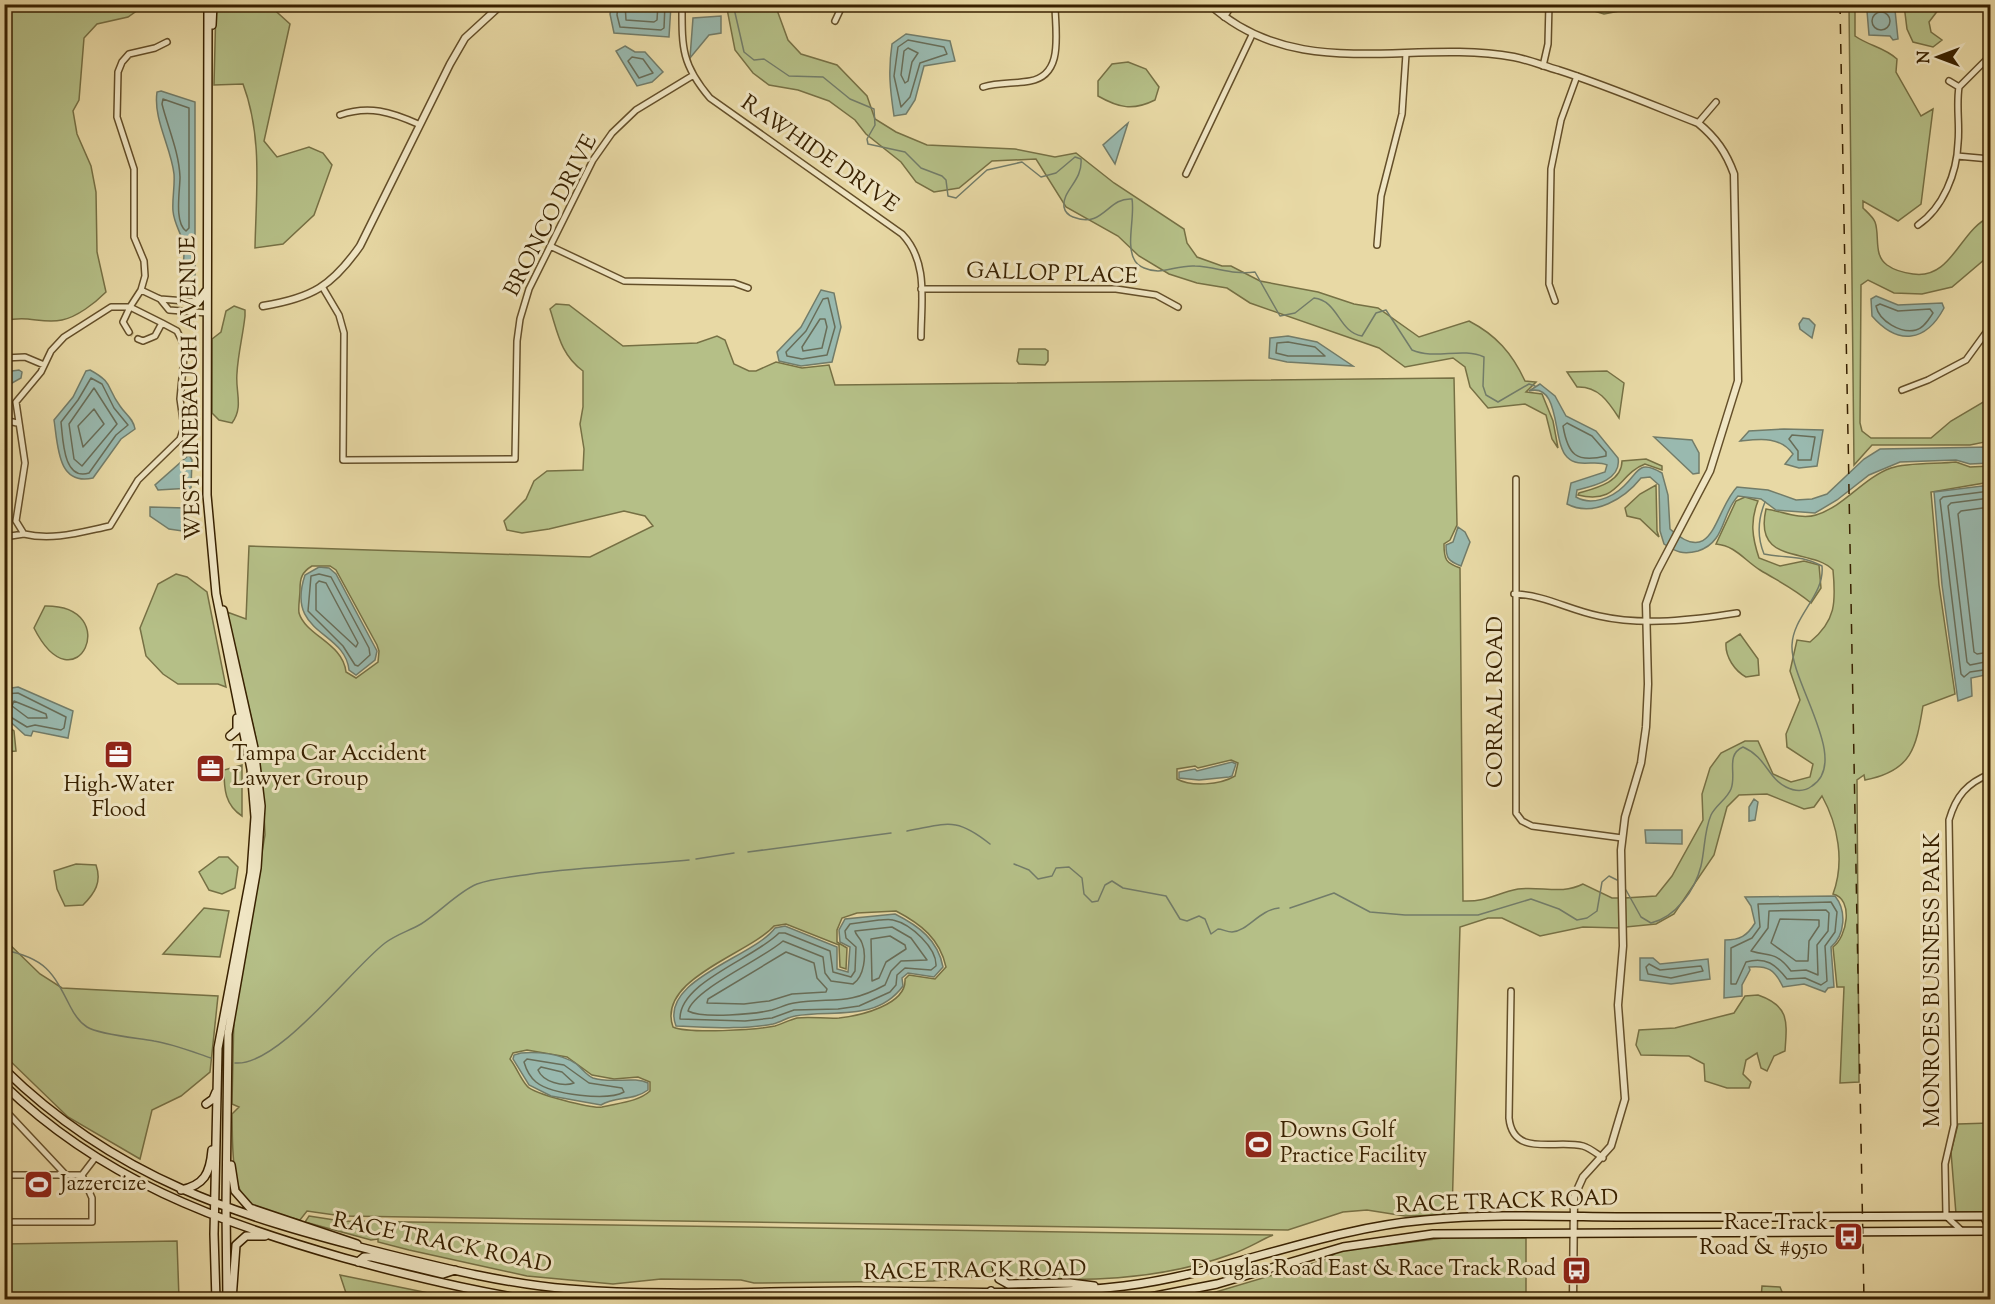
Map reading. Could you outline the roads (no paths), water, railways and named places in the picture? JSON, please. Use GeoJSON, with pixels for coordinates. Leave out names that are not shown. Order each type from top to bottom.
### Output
{"type":"FeatureCollection","features":[{"type":"Feature","properties":{"kind":"main road","name":"WEST LINEBAUGH AVENUE"},"geometry":{"type":"LineString","coordinates":[[208,4],[207,495],[216,584],[233,680],[248,739],[253,786],[254,844],[219,1041]]}},
{"type":"Feature","properties":{"kind":"main road","name":"WEST LINEBAUGH AVENUE"},"geometry":{"type":"LineString","coordinates":[[209,87],[213,4]]}},
{"type":"Feature","properties":{"kind":"main road"},"geometry":{"type":"LineString","coordinates":[[198,302],[205,297],[207,289]]}},
{"type":"Feature","properties":{"kind":"main road"},"geometry":{"type":"LineString","coordinates":[[216,584],[260,790],[261,833],[252,898],[230,1013],[232,1106],[228,1118],[226,1207],[229,1299]]}},
{"type":"Feature","properties":{"kind":"main road"},"geometry":{"type":"LineString","coordinates":[[231,669],[237,685],[248,739]]}},
{"type":"Feature","properties":{"kind":"main road"},"geometry":{"type":"LineString","coordinates":[[230,735],[238,726],[233,680]]}},
{"type":"Feature","properties":{"kind":"main road"},"geometry":{"type":"LineString","coordinates":[[219,1041],[223,1057],[223,1098],[232,1106]]}},
{"type":"Feature","properties":{"kind":"main road"},"geometry":{"type":"LineString","coordinates":[[216,1299],[216,1112],[219,1041]]}},
{"type":"Feature","properties":{"kind":"main road","name":"RACE TRACK ROAD"},"geometry":{"type":"LineString","coordinates":[[4,1069],[77,1132],[125,1163],[216,1205],[361,1248],[455,1270],[538,1286],[610,1292],[991,1291],[1103,1288],[1203,1272],[1323,1237],[1391,1224],[1446,1218],[1987,1216]]}},
{"type":"Feature","properties":{"kind":"main road","name":"RACE TRACK ROAD"},"geometry":{"type":"LineString","coordinates":[[4,1085],[57,1132],[95,1158],[143,1186],[215,1216],[277,1238],[358,1262],[447,1284],[531,1299]]}},
{"type":"Feature","properties":{"kind":"main road"},"geometry":{"type":"LineString","coordinates":[[206,1104],[213,1099],[217,1090]]}},
{"type":"Feature","properties":{"kind":"main road"},"geometry":{"type":"LineString","coordinates":[[181,1190],[199,1185],[210,1172],[216,1112]]}},
{"type":"Feature","properties":{"kind":"main road"},"geometry":{"type":"LineString","coordinates":[[228,1157],[235,1191],[247,1206],[346,1239],[361,1248]]}},
{"type":"Feature","properties":{"kind":"main road"},"geometry":{"type":"LineString","coordinates":[[1987,1216],[1990,1227]]}},
{"type":"Feature","properties":{"kind":"main road","name":"RACE TRACK ROAD"},"geometry":{"type":"LineString","coordinates":[[1135,1299],[1210,1286],[1343,1247],[1384,1240],[1464,1233],[1990,1231]]}},
{"type":"Feature","properties":{"kind":"main road"},"geometry":{"type":"LineString","coordinates":[[229,1299],[234,1253],[238,1242],[250,1235],[277,1238]]}},
{"type":"Feature","properties":{"kind":"main road"},"geometry":{"type":"LineString","coordinates":[[374,1241],[375,1247],[384,1253]]}},
{"type":"Feature","properties":{"kind":"main road"},"geometry":{"type":"LineString","coordinates":[[358,1262],[364,1257],[372,1257],[443,1274],[455,1270]]}},
{"type":"Feature","properties":{"kind":"main road"},"geometry":{"type":"LineString","coordinates":[[996,1265],[999,1279],[1008,1284],[1078,1283],[1103,1288]]}},
{"type":"Feature","properties":{"kind":"main road"},"geometry":{"type":"LineString","coordinates":[[908,1299],[982,1298],[991,1291]]}},
{"type":"Feature","properties":{"kind":"street"},"geometry":{"type":"LineString","coordinates":[[263,306],[295,301],[323,288],[344,269],[360,246],[418,124],[465,38],[502,4]]}},
{"type":"Feature","properties":{"kind":"street","name":"RAWHIDE DRIVE"},"geometry":{"type":"LineString","coordinates":[[682,4],[682,32],[692,76],[710,98],[902,234],[911,244],[921,264],[921,337]]}},
{"type":"Feature","properties":{"kind":"street"},"geometry":{"type":"LineString","coordinates":[[835,21],[843,4]]}},
{"type":"Feature","properties":{"kind":"street"},"geometry":{"type":"LineString","coordinates":[[983,87],[998,82],[1036,80],[1043,78],[1052,68],[1055,56],[1055,4]]}},
{"type":"Feature","properties":{"kind":"street"},"geometry":{"type":"LineString","coordinates":[[1209,4],[1252,36],[1280,46],[1309,52],[1461,53],[1515,57],[1577,76],[1698,123],[1713,135],[1727,154],[1734,174],[1738,381],[1710,471],[1650,588],[1645,620],[1648,684],[1645,737],[1622,838],[1623,946],[1618,1005],[1625,1099],[1615,1138],[1603,1158],[1580,1183],[1574,1197],[1572,1216],[1573,1299]]}},
{"type":"Feature","properties":{"kind":"street"},"geometry":{"type":"LineString","coordinates":[[1224,17],[1233,4]]}},
{"type":"Feature","properties":{"kind":"street"},"geometry":{"type":"LineString","coordinates":[[1543,66],[1548,44],[1549,4]]}},
{"type":"Feature","properties":{"kind":"street"},"geometry":{"type":"LineString","coordinates":[[1186,174],[1252,36]]}},
{"type":"Feature","properties":{"kind":"street"},"geometry":{"type":"LineString","coordinates":[[129,332],[123,322],[141,290],[145,276],[144,261],[134,237],[134,169],[117,117],[118,72],[122,62],[129,54],[155,48],[167,42]]}},
{"type":"Feature","properties":{"kind":"street"},"geometry":{"type":"LineString","coordinates":[[1377,245],[1382,196],[1402,114],[1406,54]]}},
{"type":"Feature","properties":{"kind":"street"},"geometry":{"type":"LineString","coordinates":[[1918,225],[1934,213],[1957,156],[1959,87],[1990,56]]}},
{"type":"Feature","properties":{"kind":"street","name":"BRONCO DRIVE"},"geometry":{"type":"LineString","coordinates":[[323,288],[339,315],[344,333],[343,460],[512,460],[516,456],[517,341],[520,319],[529,289],[593,160],[612,133],[636,110],[692,76]]}},
{"type":"Feature","properties":{"kind":"street"},"geometry":{"type":"LineString","coordinates":[[1555,301],[1549,284],[1550,174],[1558,131],[1577,76]]}},
{"type":"Feature","properties":{"kind":"street"},"geometry":{"type":"LineString","coordinates":[[1949,81],[1959,87]]}},
{"type":"Feature","properties":{"kind":"street"},"geometry":{"type":"LineString","coordinates":[[1698,123],[1716,102]]}},
{"type":"Feature","properties":{"kind":"street"},"geometry":{"type":"LineString","coordinates":[[340,115],[358,109],[382,110],[418,124]]}},
{"type":"Feature","properties":{"kind":"street"},"geometry":{"type":"LineString","coordinates":[[1957,156],[1990,159]]}},
{"type":"Feature","properties":{"kind":"street"},"geometry":{"type":"LineString","coordinates":[[550,246],[624,281],[734,283],[748,288]]}},
{"type":"Feature","properties":{"kind":"street","name":"GALLOP PLACE"},"geometry":{"type":"LineString","coordinates":[[921,289],[1116,289],[1156,295],[1178,307]]}},
{"type":"Feature","properties":{"kind":"street"},"geometry":{"type":"LineString","coordinates":[[141,290],[160,299],[198,302]]}},
{"type":"Feature","properties":{"kind":"street"},"geometry":{"type":"LineString","coordinates":[[160,299],[169,310],[207,312]]}},
{"type":"Feature","properties":{"kind":"street"},"geometry":{"type":"LineString","coordinates":[[4,537],[24,534],[40,538],[110,526],[138,480],[180,439],[184,427],[180,399],[185,346],[177,331],[130,308],[111,308],[64,337],[51,351],[45,365],[17,398],[17,423],[25,464],[16,521],[24,534]]}},
{"type":"Feature","properties":{"kind":"street"},"geometry":{"type":"LineString","coordinates":[[138,339],[143,341],[156,336],[162,323]]}},
{"type":"Feature","properties":{"kind":"street"},"geometry":{"type":"LineString","coordinates":[[1902,390],[1928,380],[1966,360],[1990,327]]}},
{"type":"Feature","properties":{"kind":"street"},"geometry":{"type":"LineString","coordinates":[[4,358],[25,357],[45,365]]}},
{"type":"Feature","properties":{"kind":"street"},"geometry":{"type":"LineString","coordinates":[[4,420],[17,423]]}},
{"type":"Feature","properties":{"kind":"street","name":"CORRAL ROAD"},"geometry":{"type":"LineString","coordinates":[[1516,479],[1514,594],[1516,813],[1522,821],[1532,826],[1622,838]]}},
{"type":"Feature","properties":{"kind":"street"},"geometry":{"type":"LineString","coordinates":[[1514,594],[1538,595],[1597,616],[1645,620],[1694,619],[1737,613]]}},
{"type":"Feature","properties":{"kind":"street","name":"MONROES BUSINESS PARK"},"geometry":{"type":"LineString","coordinates":[[1946,1216],[1945,1164],[1954,1125],[1949,820],[1954,805],[1969,784],[1990,774]]}},
{"type":"Feature","properties":{"kind":"street"},"geometry":{"type":"LineString","coordinates":[[1511,991],[1509,1118],[1514,1136],[1522,1142],[1534,1145],[1581,1146],[1603,1158]]}},
{"type":"Feature","properties":{"kind":"street"},"geometry":{"type":"LineString","coordinates":[[4,1109],[65,1174]]}},
{"type":"Feature","properties":{"kind":"street"},"geometry":{"type":"LineString","coordinates":[[82,1175],[95,1158]]}},
{"type":"Feature","properties":{"kind":"street"},"geometry":{"type":"LineString","coordinates":[[4,1174],[82,1175]]}},
{"type":"Feature","properties":{"kind":"street"},"geometry":{"type":"LineString","coordinates":[[4,1222],[92,1222],[92,1198],[82,1175]]}},
{"type":"Feature","properties":{"kind":"street"},"geometry":{"type":"LineString","coordinates":[[1946,1216],[1963,1231]]}},
{"type":"Feature","properties":{"kind":"water"},"geometry":{"type":"Polygon","coordinates":[[[612,5],[671,5],[669,37],[614,33],[610,14],[612,5]]]}},
{"type":"Feature","properties":{"kind":"water"},"geometry":{"type":"Polygon","coordinates":[[[1778,5],[1814,5],[1814,8],[1774,9],[1778,5]]]}},
{"type":"Feature","properties":{"kind":"water"},"geometry":{"type":"Polygon","coordinates":[[[1876,6],[1895,10],[1898,39],[1893,40],[1890,36],[1869,35],[1867,11],[1876,6]]]}},
{"type":"Feature","properties":{"kind":"water"},"geometry":{"type":"Polygon","coordinates":[[[721,16],[721,33],[709,35],[690,58],[693,18],[721,16]]]}},
{"type":"Feature","properties":{"kind":"water"},"geometry":{"type":"Polygon","coordinates":[[[906,34],[950,41],[955,61],[924,66],[915,100],[906,114],[894,116],[890,80],[892,44],[906,34]]]}},
{"type":"Feature","properties":{"kind":"water"},"geometry":{"type":"Polygon","coordinates":[[[625,46],[635,52],[645,52],[663,72],[652,82],[637,86],[616,51],[625,46]]]}},
{"type":"Feature","properties":{"kind":"water"},"geometry":{"type":"Polygon","coordinates":[[[161,91],[195,102],[195,279],[189,282],[184,273],[183,242],[174,215],[172,164],[156,102],[157,92],[161,91]]]}},
{"type":"Feature","properties":{"kind":"water"},"geometry":{"type":"Polygon","coordinates":[[[1128,123],[1115,164],[1103,145],[1128,123]]]}},
{"type":"Feature","properties":{"kind":"water"},"geometry":{"type":"Polygon","coordinates":[[[821,290],[834,293],[841,327],[832,362],[801,366],[779,361],[777,352],[801,327],[821,290]]]}},
{"type":"Feature","properties":{"kind":"water"},"geometry":{"type":"Polygon","coordinates":[[[1876,296],[1898,305],[1942,303],[1944,308],[1929,328],[1911,336],[1901,336],[1882,326],[1872,316],[1871,299],[1876,296]]]}},
{"type":"Feature","properties":{"kind":"water"},"geometry":{"type":"Polygon","coordinates":[[[1803,318],[1809,319],[1815,325],[1812,338],[1800,329],[1799,324],[1803,318]]]}},
{"type":"Feature","properties":{"kind":"water"},"geometry":{"type":"Polygon","coordinates":[[[1288,336],[1317,342],[1353,366],[1287,362],[1269,358],[1270,338],[1288,336]]]}},
{"type":"Feature","properties":{"kind":"water"},"geometry":{"type":"Polygon","coordinates":[[[19,370],[22,372],[21,378],[12,383],[5,396],[5,372],[19,370]]]}},
{"type":"Feature","properties":{"kind":"water"},"geometry":{"type":"Polygon","coordinates":[[[90,370],[103,378],[133,422],[135,429],[121,439],[93,478],[81,479],[72,476],[66,470],[59,451],[54,420],[73,397],[86,371],[90,370]]]}},
{"type":"Feature","properties":{"kind":"water"},"geometry":{"type":"Polygon","coordinates":[[[1540,384],[1555,396],[1566,416],[1596,431],[1618,458],[1616,472],[1611,477],[1598,484],[1577,490],[1576,497],[1595,501],[1607,497],[1624,486],[1643,467],[1654,469],[1662,473],[1668,495],[1670,529],[1685,540],[1696,543],[1704,540],[1711,532],[1729,497],[1737,487],[1768,490],[1796,500],[1812,499],[1827,494],[1864,459],[1880,449],[1990,447],[1990,463],[1970,464],[1956,460],[1900,462],[1869,475],[1837,500],[1815,513],[1776,510],[1761,499],[1738,496],[1714,541],[1698,551],[1680,552],[1664,544],[1660,531],[1659,485],[1650,477],[1641,478],[1618,499],[1608,504],[1588,509],[1567,504],[1571,483],[1605,472],[1607,465],[1572,461],[1567,457],[1562,450],[1551,404],[1539,391],[1529,391],[1540,384]]]}},
{"type":"Feature","properties":{"kind":"water"},"geometry":{"type":"Polygon","coordinates":[[[1823,430],[1817,466],[1799,468],[1785,464],[1793,454],[1776,441],[1762,439],[1740,441],[1749,431],[1823,430]]]}},
{"type":"Feature","properties":{"kind":"water"},"geometry":{"type":"Polygon","coordinates":[[[1654,437],[1692,440],[1699,453],[1699,473],[1693,474],[1654,437]]]}},
{"type":"Feature","properties":{"kind":"water"},"geometry":{"type":"Polygon","coordinates":[[[189,455],[192,460],[191,488],[158,490],[155,485],[189,455]]]}},
{"type":"Feature","properties":{"kind":"water"},"geometry":{"type":"Polygon","coordinates":[[[1990,485],[1990,674],[1971,678],[1972,696],[1958,701],[1942,585],[1934,492],[1990,485]]]}},
{"type":"Feature","properties":{"kind":"water"},"geometry":{"type":"Polygon","coordinates":[[[150,507],[185,508],[189,513],[189,532],[169,529],[150,516],[150,507]]]}},
{"type":"Feature","properties":{"kind":"water"},"geometry":{"type":"Polygon","coordinates":[[[1458,527],[1465,532],[1470,542],[1461,566],[1447,556],[1446,549],[1446,545],[1453,542],[1458,527]]]}},
{"type":"Feature","properties":{"kind":"water"},"geometry":{"type":"Polygon","coordinates":[[[319,567],[329,568],[336,574],[377,651],[375,660],[356,675],[349,670],[345,657],[338,647],[309,621],[303,610],[301,595],[305,575],[319,567]]]}},
{"type":"Feature","properties":{"kind":"water"},"geometry":{"type":"Polygon","coordinates":[[[18,687],[73,711],[68,738],[33,731],[31,736],[25,735],[5,717],[5,689],[18,687]]]}},
{"type":"Feature","properties":{"kind":"water"},"geometry":{"type":"Polygon","coordinates":[[[1232,762],[1236,764],[1232,776],[1229,777],[1199,780],[1179,778],[1179,772],[1195,769],[1197,771],[1232,762]]]}},
{"type":"Feature","properties":{"kind":"water"},"geometry":{"type":"Polygon","coordinates":[[[1754,799],[1758,802],[1755,820],[1749,821],[1749,807],[1754,799]]]}},
{"type":"Feature","properties":{"kind":"water"},"geometry":{"type":"Polygon","coordinates":[[[1645,830],[1682,830],[1682,844],[1646,843],[1645,830]]]}},
{"type":"Feature","properties":{"kind":"water"},"geometry":{"type":"Polygon","coordinates":[[[1835,896],[1839,902],[1843,923],[1836,942],[1831,947],[1834,987],[1828,988],[1825,992],[1804,984],[1783,987],[1777,976],[1770,970],[1749,967],[1750,970],[1742,985],[1742,996],[1724,998],[1725,940],[1743,936],[1755,923],[1751,906],[1745,897],[1835,896]]]}},
{"type":"Feature","properties":{"kind":"water"},"geometry":{"type":"Polygon","coordinates":[[[895,914],[926,935],[937,949],[943,967],[934,977],[908,973],[902,978],[903,986],[892,998],[880,1005],[852,1012],[795,1016],[761,1026],[725,1028],[676,1026],[674,1010],[681,995],[694,982],[764,939],[775,928],[785,926],[837,947],[837,969],[848,972],[850,947],[840,942],[839,930],[845,919],[895,914]]]}},
{"type":"Feature","properties":{"kind":"water"},"geometry":{"type":"Polygon","coordinates":[[[1640,958],[1653,958],[1660,964],[1708,959],[1710,979],[1671,984],[1640,980],[1640,958]]]}},
{"type":"Feature","properties":{"kind":"water"},"geometry":{"type":"Polygon","coordinates":[[[521,1053],[556,1055],[575,1063],[593,1078],[642,1081],[648,1083],[648,1090],[636,1096],[612,1100],[601,1105],[551,1096],[529,1085],[513,1059],[514,1055],[521,1053]]]}},
{"type":"Feature","properties":{"kind":"waterway"},"geometry":{"type":"LineString","coordinates":[[733,4],[744,52],[754,60],[764,59],[789,76],[823,77],[850,99],[874,109],[875,125],[867,139],[868,144],[905,152],[921,168],[942,176],[946,180],[948,196],[956,198],[987,170],[1022,162],[1041,177],[1056,173],[1075,157],[1081,159],[1081,167],[1066,195],[1064,201],[1066,212],[1083,220],[1092,219],[1117,203],[1132,199],[1132,253],[1136,262],[1144,268],[1158,271],[1195,266],[1255,272],[1280,316],[1295,313],[1314,298],[1329,305],[1348,329],[1362,336],[1376,313],[1386,310],[1412,350],[1430,354],[1467,353],[1484,357],[1483,386],[1486,395],[1498,402],[1529,384],[1535,386]]}},
{"type":"Feature","properties":{"kind":"waterway"},"geometry":{"type":"LineString","coordinates":[[1626,890],[1641,917],[1651,923],[1669,915],[1683,901],[1698,875],[1711,815],[1731,789],[1734,755],[1743,747],[1757,756],[1775,778],[1789,788],[1799,790],[1809,788],[1822,774],[1825,759],[1822,740],[1794,661],[1792,645],[1798,624],[1819,586],[1822,566],[1800,558],[1764,554],[1759,528],[1765,502]]}},
{"type":"Feature","properties":{"kind":"waterway"},"geometry":{"type":"LineString","coordinates":[[907,831],[950,824],[968,829],[990,844]]}},
{"type":"Feature","properties":{"kind":"waterway"},"geometry":{"type":"LineString","coordinates":[[748,852],[891,833]]}},
{"type":"Feature","properties":{"kind":"waterway"},"geometry":{"type":"LineString","coordinates":[[696,859],[734,853]]}},
{"type":"Feature","properties":{"kind":"waterway"},"geometry":{"type":"LineString","coordinates":[[235,1063],[252,1060],[272,1050],[292,1034],[385,943],[421,924],[477,884],[551,872],[689,860]]}},
{"type":"Feature","properties":{"kind":"waterway"},"geometry":{"type":"LineString","coordinates":[[1014,864],[1029,870],[1038,879],[1052,876],[1056,868],[1069,867],[1082,878],[1084,894],[1092,902],[1098,901],[1105,885],[1112,881],[1123,888],[1166,896],[1180,919],[1187,921],[1199,916],[1205,919],[1211,934],[1218,929],[1238,931],[1265,912],[1279,908]]}},
{"type":"Feature","properties":{"kind":"waterway"},"geometry":{"type":"LineString","coordinates":[[1290,908],[1334,893],[1370,912],[1405,915],[1478,915],[1531,899],[1559,909],[1577,920],[1587,918],[1597,911],[1602,882],[1609,876],[1617,880]]}},
{"type":"Feature","properties":{"kind":"waterway"},"geometry":{"type":"LineString","coordinates":[[4,950],[29,957],[46,968],[58,984],[75,1015],[87,1027],[110,1034],[168,1044],[211,1058]]}},
{"type":"Feature","properties":{"kind":"tunnel"},"geometry":{"type":"LineString","coordinates":[[129,332],[138,339]]}},
{"type":"Feature","properties":{"kind":"railway"},"geometry":{"type":"LineString","coordinates":[[1840,4],[1864,1300]]}},
{"type":"Feature","properties":{"kind":"place","name":"High-Water Flood"},"geometry":{"type":"Point","coordinates":[119,754]}},
{"type":"Feature","properties":{"kind":"place","name":"Tampa Car Accident Lawyer Group"},"geometry":{"type":"Point","coordinates":[211,768]}},
{"type":"Feature","properties":{"kind":"place","name":"Downs Golf Practice Facility"},"geometry":{"type":"Point","coordinates":[1259,1145]}},
{"type":"Feature","properties":{"kind":"place","name":"Jazzercize"},"geometry":{"type":"Point","coordinates":[39,1185]}},
{"type":"Feature","properties":{"kind":"place","name":"Race Track Road & #9510"},"geometry":{"type":"Point","coordinates":[1849,1237]}},
{"type":"Feature","properties":{"kind":"place","name":"Douglas Road East & Race Track Road"},"geometry":{"type":"Point","coordinates":[1577,1270]}}]}
